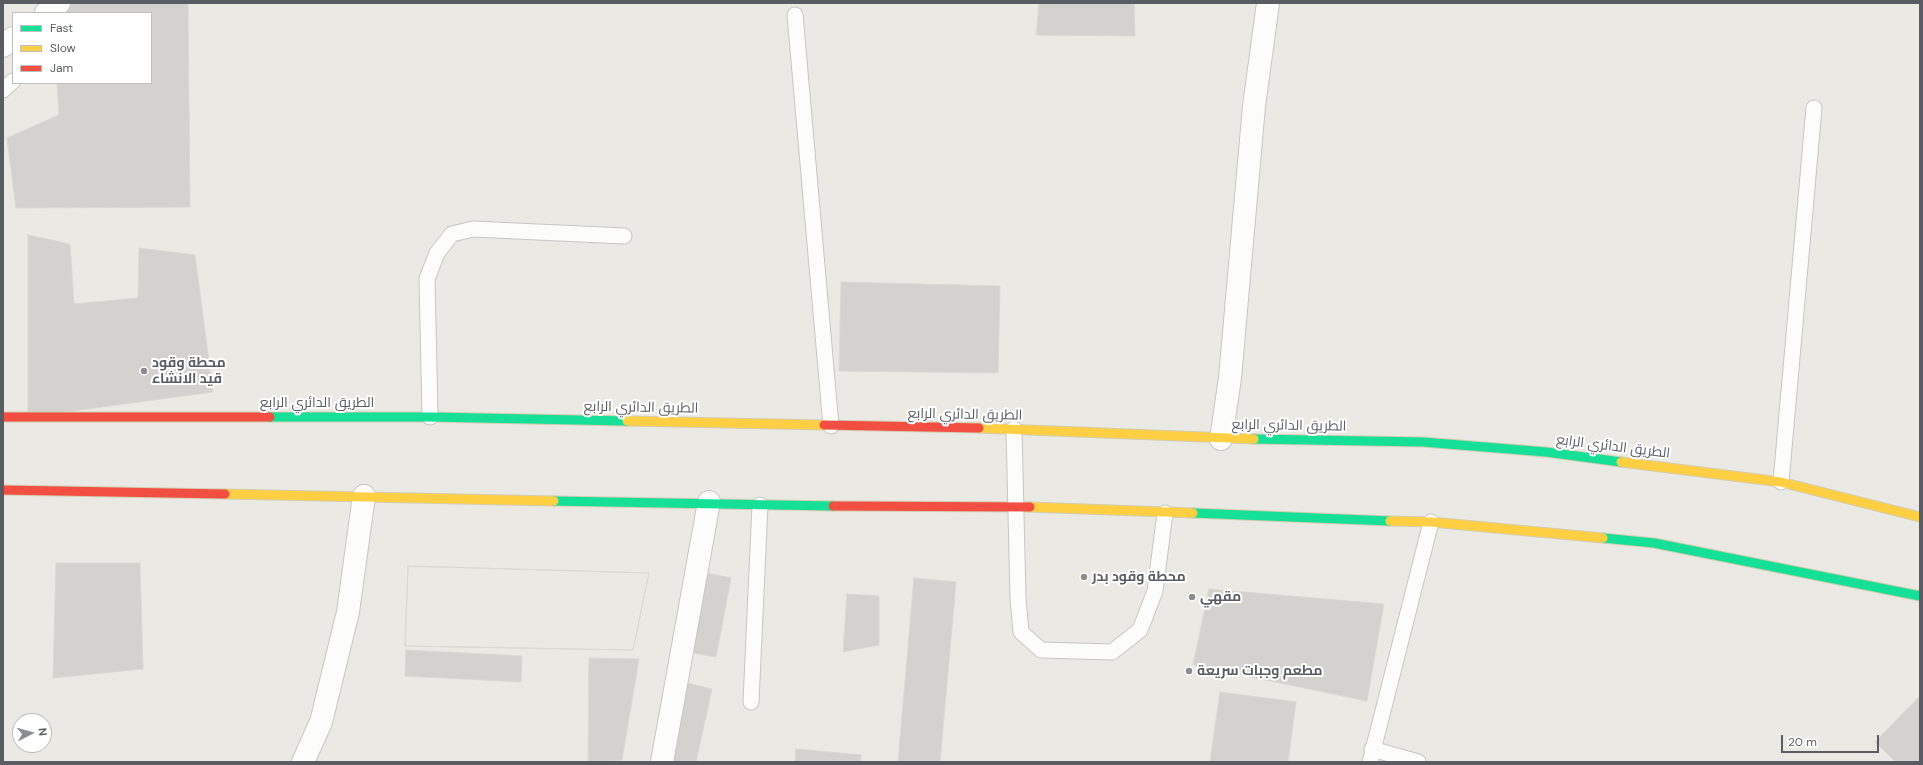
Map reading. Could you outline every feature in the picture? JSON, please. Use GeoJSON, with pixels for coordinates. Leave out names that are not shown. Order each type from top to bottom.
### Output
{"type":"FeatureCollection","features":[{"type":"Feature","properties":{"kind":"main road","name":"الطريق الدائري الرابع"},"geometry":{"type":"LineString","coordinates":[[3,417],[430,417],[1014,429],[1221,439],[1422,442],[1546,452],[1781,482],[1920,517]]}},
{"type":"Feature","properties":{"kind":"main road"},"geometry":{"type":"LineString","coordinates":[[3,490],[760,504],[1016,507],[1431,522],[1654,543],[1920,596]]}},
{"type":"Feature","properties":{"kind":"street"},"geometry":{"type":"LineString","coordinates":[[47,12],[59,3]]}},
{"type":"Feature","properties":{"kind":"street"},"geometry":{"type":"LineString","coordinates":[[1221,439],[1230,378],[1254,106],[1268,3]]}},
{"type":"Feature","properties":{"kind":"street"},"geometry":{"type":"LineString","coordinates":[[3,46],[12,39]]}},
{"type":"Feature","properties":{"kind":"street"},"geometry":{"type":"LineString","coordinates":[[303,762],[321,722],[348,612],[364,496]]}},
{"type":"Feature","properties":{"kind":"street"},"geometry":{"type":"LineString","coordinates":[[662,762],[709,502]]}},
{"type":"Feature","properties":{"kind":"lane"},"geometry":{"type":"LineString","coordinates":[[795,15],[831,426]]}},
{"type":"Feature","properties":{"kind":"lane"},"geometry":{"type":"LineString","coordinates":[[3,90],[12,82]]}},
{"type":"Feature","properties":{"kind":"lane"},"geometry":{"type":"LineString","coordinates":[[1781,482],[1814,108]]}},
{"type":"Feature","properties":{"kind":"lane"},"geometry":{"type":"LineString","coordinates":[[430,417],[427,279],[437,253],[452,234],[473,229],[624,236]]}},
{"type":"Feature","properties":{"kind":"lane"},"geometry":{"type":"LineString","coordinates":[[1014,429],[1018,598],[1021,632],[1041,650],[1112,652],[1140,630],[1155,591],[1165,513]]}},
{"type":"Feature","properties":{"kind":"lane"},"geometry":{"type":"LineString","coordinates":[[751,702],[760,504]]}},
{"type":"Feature","properties":{"kind":"lane"},"geometry":{"type":"LineString","coordinates":[[1418,762],[1371,755],[1431,522]]}},
{"type":"Feature","properties":{"kind":"building"},"geometry":{"type":"Polygon","coordinates":[[[58,3],[188,3],[190,207],[16,208],[7,138],[59,115],[57,84],[152,84],[152,12],[53,12],[58,3]]]}},
{"type":"Feature","properties":{"kind":"building"},"geometry":{"type":"Polygon","coordinates":[[[1039,3],[1134,3],[1135,36],[1036,35],[1039,3]]]}},
{"type":"Feature","properties":{"kind":"building"},"geometry":{"type":"Polygon","coordinates":[[[28,235],[70,244],[74,304],[138,298],[139,248],[195,255],[213,392],[28,417],[28,235]]]}},
{"type":"Feature","properties":{"kind":"building"},"geometry":{"type":"Polygon","coordinates":[[[841,282],[1000,286],[998,373],[839,371],[841,282]]]}},
{"type":"Feature","properties":{"kind":"building"},"geometry":{"type":"Polygon","coordinates":[[[56,563],[140,563],[143,669],[53,678],[56,563]]]}},
{"type":"Feature","properties":{"kind":"building"},"geometry":{"type":"Polygon","coordinates":[[[408,566],[649,573],[633,650],[405,646],[408,566]]]}},
{"type":"Feature","properties":{"kind":"building"},"geometry":{"type":"Polygon","coordinates":[[[408,566],[649,573],[633,650],[405,646],[408,566]]]}},
{"type":"Feature","properties":{"kind":"building"},"geometry":{"type":"Polygon","coordinates":[[[702,572],[731,578],[716,657],[687,652],[702,572]]]}},
{"type":"Feature","properties":{"kind":"building"},"geometry":{"type":"Polygon","coordinates":[[[914,578],[956,582],[940,762],[898,762],[914,578]]]}},
{"type":"Feature","properties":{"kind":"building"},"geometry":{"type":"Polygon","coordinates":[[[1209,589],[1384,604],[1367,701],[1193,665],[1209,589]]]}},
{"type":"Feature","properties":{"kind":"building"},"geometry":{"type":"Polygon","coordinates":[[[847,594],[879,596],[879,645],[843,652],[847,594]]]}},
{"type":"Feature","properties":{"kind":"building"},"geometry":{"type":"Polygon","coordinates":[[[406,650],[522,656],[521,682],[405,676],[406,650]]]}},
{"type":"Feature","properties":{"kind":"building"},"geometry":{"type":"Polygon","coordinates":[[[589,658],[639,659],[622,760],[588,762],[589,658]]]}},
{"type":"Feature","properties":{"kind":"building"},"geometry":{"type":"Polygon","coordinates":[[[683,682],[712,689],[696,762],[665,762],[683,682]]]}},
{"type":"Feature","properties":{"kind":"building"},"geometry":{"type":"Polygon","coordinates":[[[1220,692],[1296,702],[1288,762],[1210,762],[1220,692]]]}},
{"type":"Feature","properties":{"kind":"building"},"geometry":{"type":"Polygon","coordinates":[[[1920,696],[1920,761],[1896,762],[1875,742],[1920,696]]]}},
{"type":"Feature","properties":{"kind":"building"},"geometry":{"type":"Polygon","coordinates":[[[796,749],[861,755],[860,762],[795,762],[796,749]]]}},
{"type":"Feature","properties":{"kind":"traffic: fast"},"geometry":{"type":"LineString","coordinates":[[270,417],[430,417],[627,421]]}},
{"type":"Feature","properties":{"kind":"traffic: fast"},"geometry":{"type":"LineString","coordinates":[[1254,439],[1423,442],[1546,452],[1621,462]]}},
{"type":"Feature","properties":{"kind":"traffic: fast"},"geometry":{"type":"LineString","coordinates":[[554,501],[833,506]]}},
{"type":"Feature","properties":{"kind":"traffic: fast"},"geometry":{"type":"LineString","coordinates":[[1193,513],[1390,521]]}},
{"type":"Feature","properties":{"kind":"traffic: fast"},"geometry":{"type":"LineString","coordinates":[[1603,538],[1654,543],[1920,596]]}},
{"type":"Feature","properties":{"kind":"traffic: slow"},"geometry":{"type":"LineString","coordinates":[[627,421],[824,425]]}},
{"type":"Feature","properties":{"kind":"traffic: slow"},"geometry":{"type":"LineString","coordinates":[[979,428],[1254,439]]}},
{"type":"Feature","properties":{"kind":"traffic: slow"},"geometry":{"type":"LineString","coordinates":[[1621,462],[1781,482],[1920,517]]}},
{"type":"Feature","properties":{"kind":"traffic: slow"},"geometry":{"type":"LineString","coordinates":[[225,494],[554,501]]}},
{"type":"Feature","properties":{"kind":"traffic: slow"},"geometry":{"type":"LineString","coordinates":[[1030,507],[1193,513]]}},
{"type":"Feature","properties":{"kind":"traffic: slow"},"geometry":{"type":"LineString","coordinates":[[1390,521],[1431,522],[1603,538]]}},
{"type":"Feature","properties":{"kind":"traffic: jam"},"geometry":{"type":"LineString","coordinates":[[3,417],[270,417]]}},
{"type":"Feature","properties":{"kind":"traffic: jam"},"geometry":{"type":"LineString","coordinates":[[824,425],[979,428]]}},
{"type":"Feature","properties":{"kind":"traffic: jam"},"geometry":{"type":"LineString","coordinates":[[3,490],[225,494]]}},
{"type":"Feature","properties":{"kind":"traffic: jam"},"geometry":{"type":"LineString","coordinates":[[833,506],[1030,507]]}},
{"type":"Feature","properties":{"kind":"place","name":"محطة وقود قيد الانشاء"},"geometry":{"type":"Point","coordinates":[144,371]}},
{"type":"Feature","properties":{"kind":"place","name":"محطة وقود بدر"},"geometry":{"type":"Point","coordinates":[1084,577]}},
{"type":"Feature","properties":{"kind":"place","name":"مقهي"},"geometry":{"type":"Point","coordinates":[1192,597]}},
{"type":"Feature","properties":{"kind":"place","name":"مطعم وجبات سريعة"},"geometry":{"type":"Point","coordinates":[1189,671]}}]}
